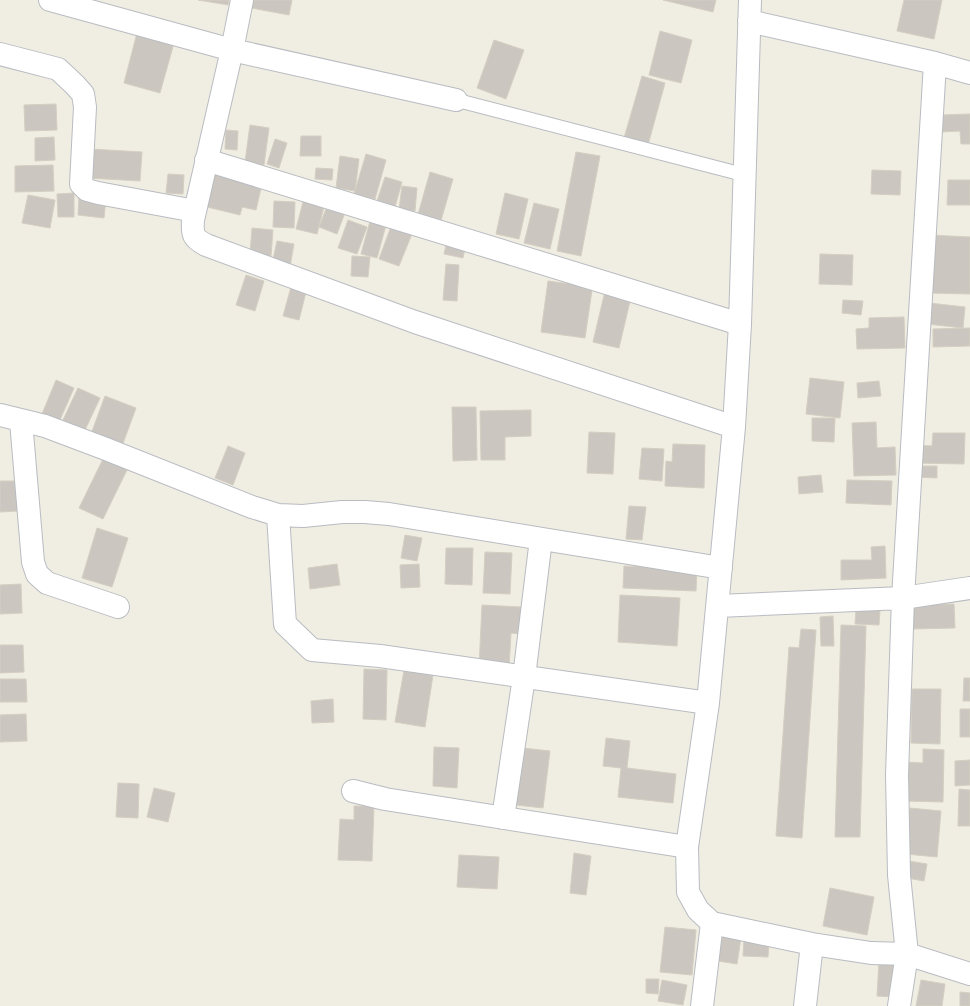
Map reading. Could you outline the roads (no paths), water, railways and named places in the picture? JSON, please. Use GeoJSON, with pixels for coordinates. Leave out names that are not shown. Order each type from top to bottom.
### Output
{"type":"FeatureCollection","features":[{"type":"Feature","properties":{"kind":"street"},"geometry":{"type":"LineString","coordinates":[[50,0],[232,50],[456,100]]}},
{"type":"Feature","properties":{"kind":"street"},"geometry":{"type":"LineString","coordinates":[[242,0],[195,211],[192,231],[197,240],[206,245],[415,322],[734,427]]}},
{"type":"Feature","properties":{"kind":"street"},"geometry":{"type":"LineString","coordinates":[[970,73],[750,11],[740,324],[734,427],[708,703],[687,847],[688,892],[698,910],[712,923],[812,944],[871,953],[907,954],[970,974]]}},
{"type":"Feature","properties":{"kind":"street"},"geometry":{"type":"LineString","coordinates":[[0,54],[58,69],[83,94],[85,108],[81,184],[87,190],[195,211]]}},
{"type":"Feature","properties":{"kind":"street"},"geometry":{"type":"LineString","coordinates":[[900,1006],[907,954],[899,875],[897,775],[902,598],[935,63]]}},
{"type":"Feature","properties":{"kind":"street"},"geometry":{"type":"LineString","coordinates":[[206,160],[740,324]]}},
{"type":"Feature","properties":{"kind":"street"},"geometry":{"type":"LineString","coordinates":[[0,415],[44,426],[278,515],[303,516],[364,512],[389,514],[721,568]]}},
{"type":"Feature","properties":{"kind":"street"},"geometry":{"type":"LineString","coordinates":[[21,420],[33,562],[37,574],[47,583],[118,607]]}},
{"type":"Feature","properties":{"kind":"street"},"geometry":{"type":"LineString","coordinates":[[278,515],[285,624],[312,650],[380,656],[524,678],[708,703]]}},
{"type":"Feature","properties":{"kind":"street"},"geometry":{"type":"LineString","coordinates":[[503,818],[524,678],[541,539]]}},
{"type":"Feature","properties":{"kind":"street"},"geometry":{"type":"LineString","coordinates":[[718,606],[902,598],[970,588]]}},
{"type":"Feature","properties":{"kind":"street"},"geometry":{"type":"LineString","coordinates":[[353,791],[385,799],[687,847]]}},
{"type":"Feature","properties":{"kind":"street"},"geometry":{"type":"LineString","coordinates":[[702,1006],[712,923]]}},
{"type":"Feature","properties":{"kind":"street"},"geometry":{"type":"LineString","coordinates":[[805,1006],[812,944]]}},
{"type":"Feature","properties":{"kind":"lane"},"geometry":{"type":"LineString","coordinates":[[456,100],[745,174]]}}]}
